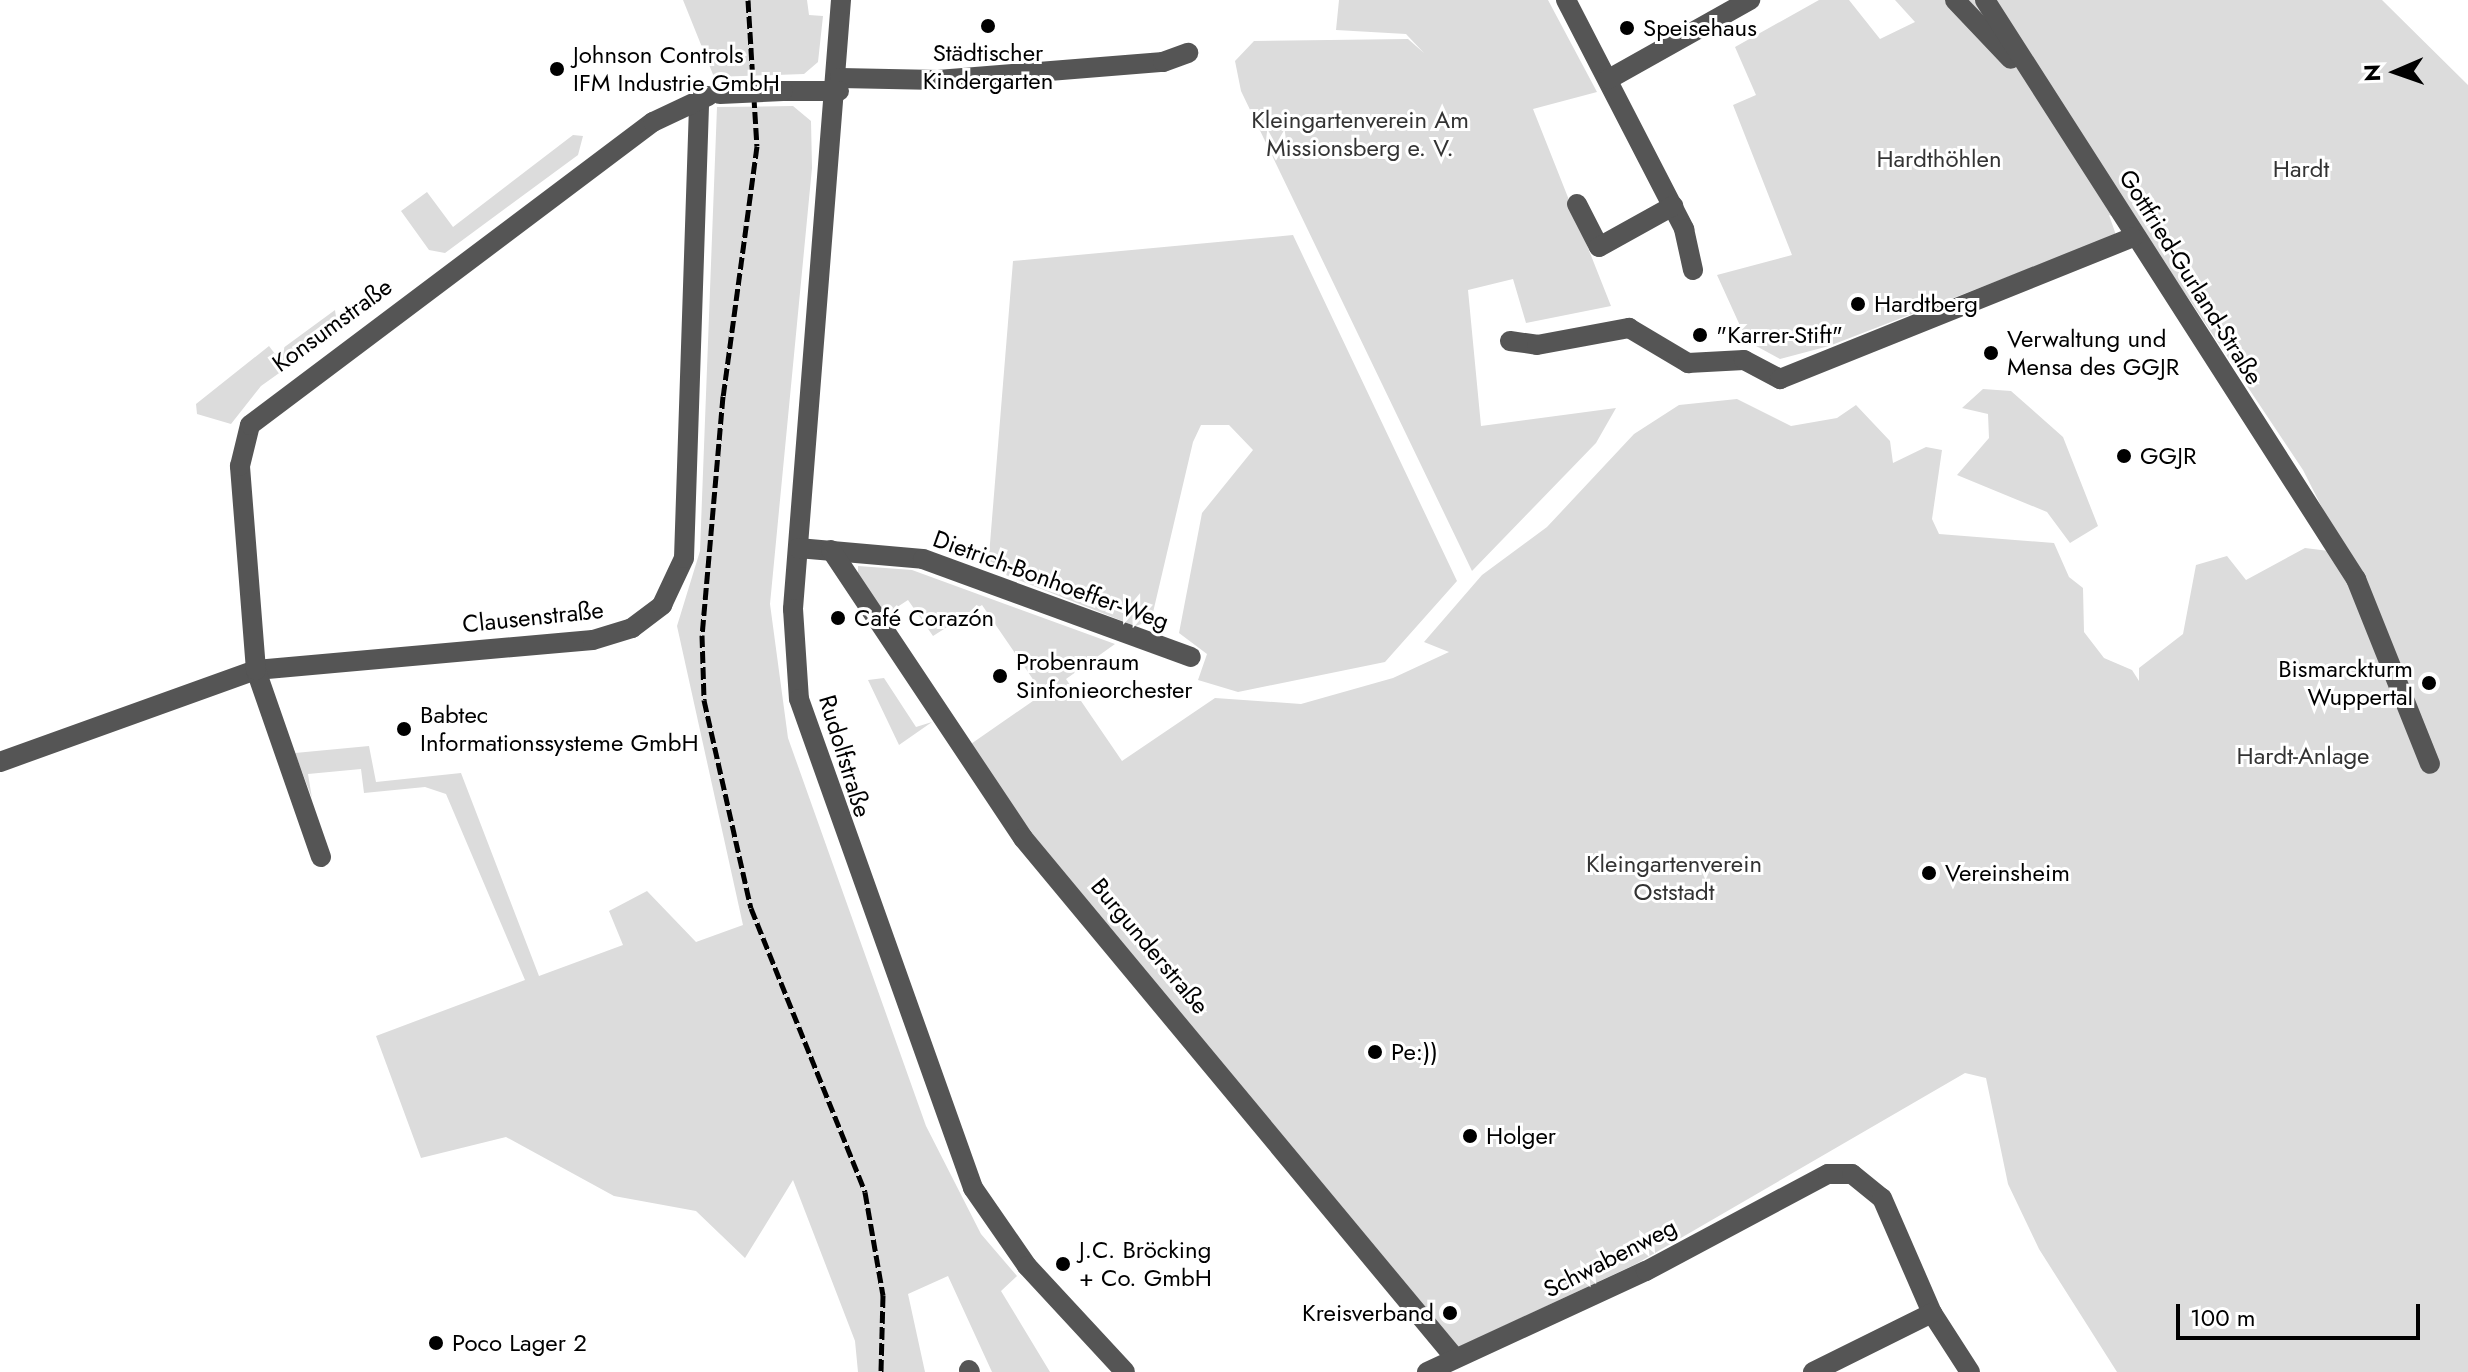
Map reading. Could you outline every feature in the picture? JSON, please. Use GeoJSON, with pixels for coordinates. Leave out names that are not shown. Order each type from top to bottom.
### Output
{"type":"FeatureCollection","features":[{"type":"Feature","properties":{"kind":"street","name":"Rudolfstraße"},"geometry":{"type":"LineString","coordinates":[[841,0],[840,85],[798,548],[794,651],[808,742],[956,1149],[990,1218],[1125,1372]]}},
{"type":"Feature","properties":{"kind":"street"},"geometry":{"type":"LineString","coordinates":[[1566,0],[1673,206],[1693,270]]}},
{"type":"Feature","properties":{"kind":"street"},"geometry":{"type":"LineString","coordinates":[[1609,79],[1750,0]]}},
{"type":"Feature","properties":{"kind":"street"},"geometry":{"type":"LineString","coordinates":[[1955,0],[2027,71]]}},
{"type":"Feature","properties":{"kind":"street","name":"Gottfried-Gurland-Straße"},"geometry":{"type":"LineString","coordinates":[[1985,0],[2133,237],[2356,579],[2430,764]]}},
{"type":"Feature","properties":{"kind":"street"},"geometry":{"type":"LineString","coordinates":[[840,85],[1005,75],[1188,53]]}},
{"type":"Feature","properties":{"kind":"street","name":"Konsumstraße"},"geometry":{"type":"LineString","coordinates":[[321,857],[256,670],[240,466],[250,425],[653,122],[699,97],[840,85]]}},
{"type":"Feature","properties":{"kind":"street","name":"Clausenstraße"},"geometry":{"type":"LineString","coordinates":[[0,762],[256,670],[593,640],[632,628],[662,605],[684,558],[699,97]]}},
{"type":"Feature","properties":{"kind":"street"},"geometry":{"type":"LineString","coordinates":[[1577,204],[1599,247],[1673,206]]}},
{"type":"Feature","properties":{"kind":"street"},"geometry":{"type":"LineString","coordinates":[[1510,341],[1537,345],[1629,328],[1688,363],[1744,360],[1780,379],[2133,237]]}},
{"type":"Feature","properties":{"kind":"street","name":"Dietrich-Bonhoeffer-Weg"},"geometry":{"type":"LineString","coordinates":[[798,548],[923,559],[1191,657]]}},
{"type":"Feature","properties":{"kind":"street","name":"Burgunderstraße"},"geometry":{"type":"LineString","coordinates":[[831,550],[1023,838],[1469,1363]]}},
{"type":"Feature","properties":{"kind":"street","name":"Schwabenweg"},"geometry":{"type":"LineString","coordinates":[[1427,1372],[1469,1363],[1646,1271],[1813,1177],[1852,1174],[1870,1182],[1932,1313]]}},
{"type":"Feature","properties":{"kind":"street"},"geometry":{"type":"LineString","coordinates":[[1813,1372],[1932,1313],[1970,1372]]}},
{"type":"Feature","properties":{"kind":"green space"},"geometry":{"type":"Polygon","coordinates":[[[683,0],[807,0],[809,15],[823,16],[818,62],[804,74],[714,77],[683,0]]]}},
{"type":"Feature","properties":{"kind":"green space","name":"Kleingartenverein Am Missionsberg e. V."},"geometry":{"type":"Polygon","coordinates":[[[1339,0],[1548,0],[1597,92],[1533,109],[1611,306],[1526,323],[1513,279],[1468,290],[1481,426],[1616,408],[1596,443],[1472,571],[1241,91],[1235,61],[1254,41],[1408,39],[1424,53],[1406,34],[1336,30],[1339,0]]]}},
{"type":"Feature","properties":{"kind":"green space"},"geometry":{"type":"Polygon","coordinates":[[[1819,0],[1849,0],[1880,39],[1915,22],[1895,0],[2382,0],[2468,85],[2468,1372],[2117,1372],[2039,1249],[2008,1184],[1986,1078],[1965,1073],[1636,1264],[1457,1348],[1026,828],[968,746],[1043,694],[982,605],[933,636],[908,600],[885,615],[858,577],[858,566],[912,570],[1115,644],[1066,679],[1122,761],[1215,698],[1301,704],[1393,678],[1449,652],[1424,642],[1482,575],[1547,527],[1634,434],[1679,405],[1737,399],[1791,426],[1837,418],[1856,405],[1890,441],[1893,463],[1926,447],[1942,450],[1932,519],[1939,534],[2054,543],[2069,577],[2083,588],[2084,632],[2104,658],[2132,670],[2139,681],[2139,668],[2183,634],[2196,565],[2227,556],[2246,580],[2305,548],[2345,553],[2303,470],[2191,302],[2134,225],[2109,215],[2116,235],[1829,346],[1780,359],[1747,341],[1717,275],[1792,255],[1733,105],[1756,95],[1735,47],[1819,0]]]}},
{"type":"Feature","properties":{"kind":"green space"},"geometry":{"type":"Polygon","coordinates":[[[793,106],[811,121],[812,168],[770,604],[788,738],[926,1126],[981,1234],[1017,1276],[1001,1291],[1050,1372],[992,1372],[948,1276],[908,1294],[925,1372],[858,1372],[855,1341],[793,1180],[745,1258],[696,1211],[614,1196],[506,1137],[421,1158],[376,1036],[525,980],[446,794],[425,787],[364,793],[361,769],[308,774],[312,798],[295,753],[369,746],[376,782],[461,773],[539,976],[623,945],[609,911],[647,891],[696,942],[743,925],[677,626],[700,551],[717,107],[793,106]]]}},
{"type":"Feature","properties":{"kind":"green space"},"geometry":{"type":"Polygon","coordinates":[[[573,135],[583,136],[578,155],[445,253],[429,250],[401,211],[427,192],[453,227],[573,135]]]}},
{"type":"Feature","properties":{"kind":"green space"},"geometry":{"type":"Polygon","coordinates":[[[1293,235],[1457,581],[1385,662],[1238,692],[1198,680],[1207,654],[1179,633],[1202,513],[1253,450],[1229,425],[1201,425],[1193,442],[1151,621],[1135,626],[988,568],[1013,261],[1293,235]]]}},
{"type":"Feature","properties":{"kind":"green space"},"geometry":{"type":"Polygon","coordinates":[[[335,310],[338,331],[261,386],[231,424],[197,414],[196,404],[269,346],[275,354],[335,310]]]}},
{"type":"Feature","properties":{"kind":"green space"},"geometry":{"type":"Polygon","coordinates":[[[1983,389],[2011,391],[2063,437],[2098,526],[2070,543],[2047,512],[1957,475],[1989,438],[1988,414],[1962,408],[1983,389]]]}},
{"type":"Feature","properties":{"kind":"green space"},"geometry":{"type":"Polygon","coordinates":[[[884,678],[916,727],[932,722],[899,745],[868,680],[884,678]]]}},
{"type":"Feature","properties":{"kind":"railway"},"geometry":{"type":"LineString","coordinates":[[748,0],[757,146],[723,396],[702,635],[704,700],[751,908],[865,1192],[883,1295],[881,1372]]}},
{"type":"Feature","properties":{"kind":"place","name":"Städtischer Kindergarten"},"geometry":{"type":"Point","coordinates":[988,26]}},
{"type":"Feature","properties":{"kind":"place","name":"Speisehaus"},"geometry":{"type":"Point","coordinates":[1627,28]}},
{"type":"Feature","properties":{"kind":"place","name":"Johnson Controls IFM Industrie GmbH"},"geometry":{"type":"Point","coordinates":[557,69]}},
{"type":"Feature","properties":{"kind":"place","name":"Hardtberg"},"geometry":{"type":"Point","coordinates":[1858,304]}},
{"type":"Feature","properties":{"kind":"place","name":"\"Karrer-Stift\""},"geometry":{"type":"Point","coordinates":[1700,335]}},
{"type":"Feature","properties":{"kind":"place","name":"Verwaltung und Mensa des GGJR"},"geometry":{"type":"Point","coordinates":[1991,353]}},
{"type":"Feature","properties":{"kind":"place","name":"GGJR"},"geometry":{"type":"Point","coordinates":[2124,456]}},
{"type":"Feature","properties":{"kind":"place","name":"Café Corazón"},"geometry":{"type":"Point","coordinates":[838,618]}},
{"type":"Feature","properties":{"kind":"place","name":"Probenraum Sinfonieorchester"},"geometry":{"type":"Point","coordinates":[1000,676]}},
{"type":"Feature","properties":{"kind":"place","name":"Bismarckturm Wuppertal"},"geometry":{"type":"Point","coordinates":[2429,683]}},
{"type":"Feature","properties":{"kind":"place","name":"Babtec Informationssysteme GmbH"},"geometry":{"type":"Point","coordinates":[404,729]}},
{"type":"Feature","properties":{"kind":"place","name":"Vereinsheim"},"geometry":{"type":"Point","coordinates":[1929,873]}},
{"type":"Feature","properties":{"kind":"place","name":"Pe:))"},"geometry":{"type":"Point","coordinates":[1375,1052]}},
{"type":"Feature","properties":{"kind":"place","name":"Holger"},"geometry":{"type":"Point","coordinates":[1470,1136]}},
{"type":"Feature","properties":{"kind":"place","name":"J.C. Bröcking + Co. GmbH"},"geometry":{"type":"Point","coordinates":[1063,1264]}},
{"type":"Feature","properties":{"kind":"place","name":"Kreisverband"},"geometry":{"type":"Point","coordinates":[1450,1313]}},
{"type":"Feature","properties":{"kind":"place","name":"Poco Lager 2"},"geometry":{"type":"Point","coordinates":[436,1343]}},
{"type":"Feature","properties":{"kind":"park label","name":"Hardthöhlen"},"geometry":{"type":"Point","coordinates":[1939,159]}},
{"type":"Feature","properties":{"kind":"park label","name":"Hardt"},"geometry":{"type":"Point","coordinates":[2301,169]}},
{"type":"Feature","properties":{"kind":"park label","name":"Hardt-Anlage"},"geometry":{"type":"Point","coordinates":[2303,756]}},
{"type":"Feature","properties":{"kind":"park label","name":"Kleingartenverein Oststadt"},"geometry":{"type":"Point","coordinates":[1674,878]}}]}
